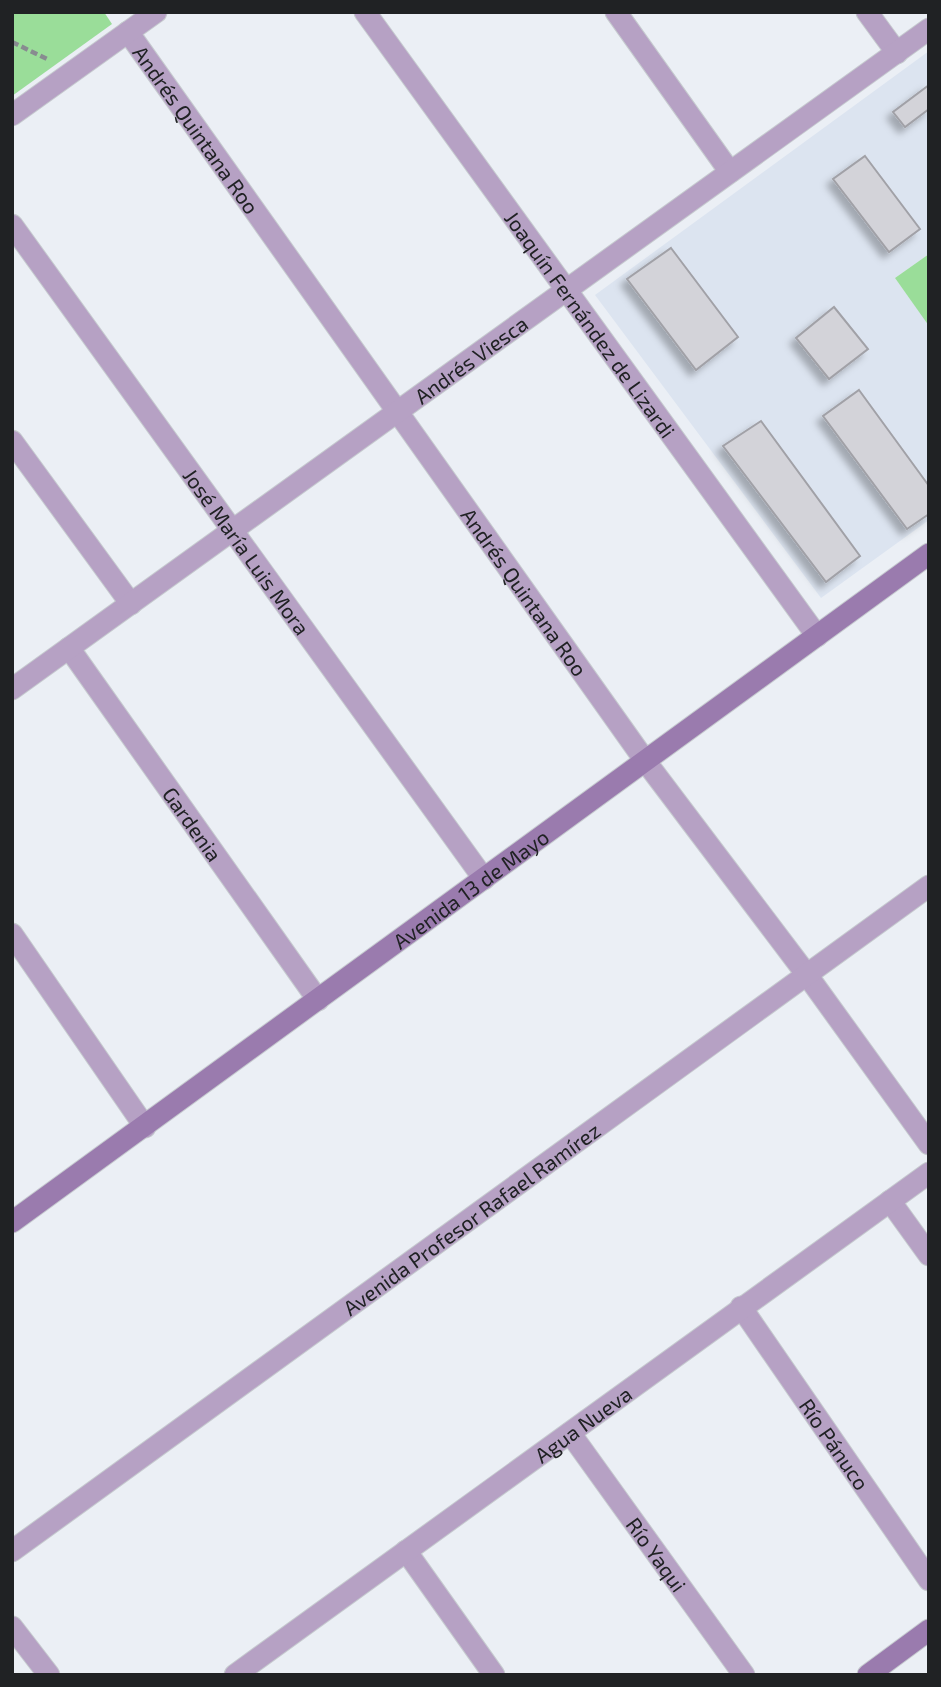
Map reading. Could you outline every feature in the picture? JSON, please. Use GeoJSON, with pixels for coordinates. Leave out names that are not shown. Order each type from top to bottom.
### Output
{"type":"FeatureCollection","features":[{"type":"Feature","properties":{"kind":"street"},"geometry":{"type":"LineString","coordinates":[[12,115],[156,12]]}},
{"type":"Feature","properties":{"kind":"street","name":"Joaquín Fernández de Lizardi"},"geometry":{"type":"LineString","coordinates":[[365,12],[817,636]]}},
{"type":"Feature","properties":{"kind":"street"},"geometry":{"type":"LineString","coordinates":[[616,12],[730,172]]}},
{"type":"Feature","properties":{"kind":"street"},"geometry":{"type":"LineString","coordinates":[[867,12],[897,52]]}},
{"type":"Feature","properties":{"kind":"street","name":"Andrés Viesca"},"geometry":{"type":"LineString","coordinates":[[12,689],[929,29]]}},
{"type":"Feature","properties":{"kind":"street","name":"Andrés Quintana Roo"},"geometry":{"type":"LineString","coordinates":[[128,32],[646,762],[807,975],[929,1144]]}},
{"type":"Feature","properties":{"kind":"street","name":"José María Luis Mora"},"geometry":{"type":"LineString","coordinates":[[12,225],[484,879]]}},
{"type":"Feature","properties":{"kind":"street"},"geometry":{"type":"LineString","coordinates":[[12,441],[131,604]]}},
{"type":"Feature","properties":{"kind":"street","name":"Avenida 13 de Mayo"},"geometry":{"type":"LineString","coordinates":[[12,1222],[929,554]]}},
{"type":"Feature","properties":{"kind":"street","name":"Gardenia"},"geometry":{"type":"LineString","coordinates":[[69,648],[318,1000]]}},
{"type":"Feature","properties":{"kind":"street","name":"Avenida Profesor Rafael Ramírez"},"geometry":{"type":"LineString","coordinates":[[12,1551],[929,886]]}},
{"type":"Feature","properties":{"kind":"street"},"geometry":{"type":"LineString","coordinates":[[12,934],[145,1127]]}},
{"type":"Feature","properties":{"kind":"street","name":"Agua Nueva"},"geometry":{"type":"LineString","coordinates":[[244,1672],[406,1550],[929,1173]]}},
{"type":"Feature","properties":{"kind":"street"},"geometry":{"type":"LineString","coordinates":[[890,1201],[929,1255]]}},
{"type":"Feature","properties":{"kind":"street","name":"Río Pánuco"},"geometry":{"type":"LineString","coordinates":[[741,1307],[929,1580]]}},
{"type":"Feature","properties":{"kind":"street","name":"Río Yaqui"},"geometry":{"type":"LineString","coordinates":[[570,1433],[744,1675]]}},
{"type":"Feature","properties":{"kind":"street"},"geometry":{"type":"LineString","coordinates":[[406,1550],[494,1675]]}},
{"type":"Feature","properties":{"kind":"street"},"geometry":{"type":"LineString","coordinates":[[12,1626],[48,1675]]}},
{"type":"Feature","properties":{"kind":"street"},"geometry":{"type":"LineString","coordinates":[[868,1675],[929,1630]]}},
{"type":"Feature","properties":{"kind":"path"},"geometry":{"type":"LineString","coordinates":[[12,42],[72,72]]}},
{"type":"Feature","properties":{"kind":"shaded area"},"geometry":{"type":"Polygon","coordinates":[[[929,51],[929,254],[895,278],[929,325],[929,520],[821,598],[595,295],[929,51]]]}},
{"type":"Feature","properties":{"kind":"green space"},"geometry":{"type":"Polygon","coordinates":[[[12,12],[104,12],[112,24],[12,96],[12,12]]]}},
{"type":"Feature","properties":{"kind":"green space"},"geometry":{"type":"Polygon","coordinates":[[[929,254],[929,326],[895,278],[929,254]]]}},
{"type":"Feature","properties":{"kind":"building"},"geometry":{"type":"Polygon","coordinates":[[[929,85],[929,109],[905,127],[893,112],[929,85]]]}},
{"type":"Feature","properties":{"kind":"building"},"geometry":{"type":"Polygon","coordinates":[[[865,156],[920,229],[889,252],[833,179],[865,156]]]}},
{"type":"Feature","properties":{"kind":"building"},"geometry":{"type":"Polygon","coordinates":[[[671,248],[738,337],[696,370],[627,279],[671,248]]]}},
{"type":"Feature","properties":{"kind":"building"},"geometry":{"type":"Polygon","coordinates":[[[834,307],[868,349],[829,379],[796,338],[834,307]]]}},
{"type":"Feature","properties":{"kind":"building"},"geometry":{"type":"Polygon","coordinates":[[[859,390],[929,486],[929,514],[907,529],[823,416],[859,390]]]}},
{"type":"Feature","properties":{"kind":"building"},"geometry":{"type":"Polygon","coordinates":[[[761,421],[860,556],[826,582],[723,446],[761,421]]]}}]}
